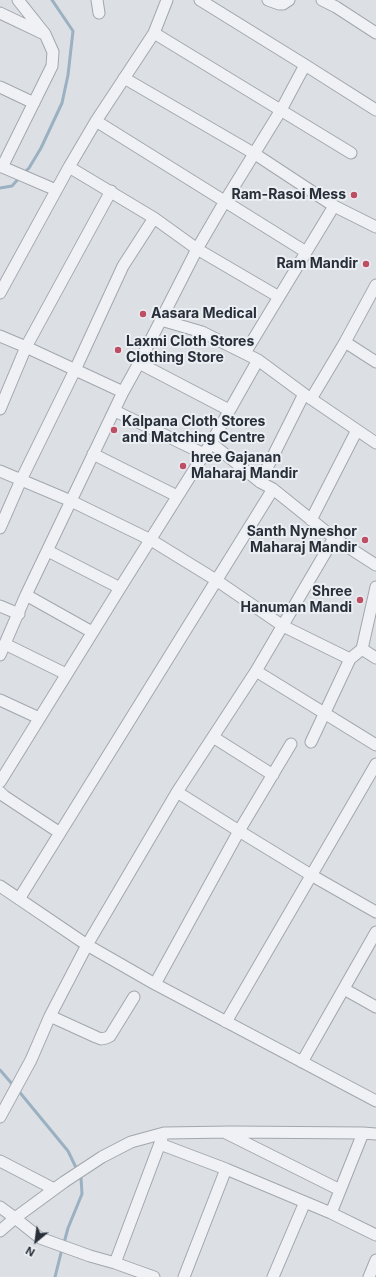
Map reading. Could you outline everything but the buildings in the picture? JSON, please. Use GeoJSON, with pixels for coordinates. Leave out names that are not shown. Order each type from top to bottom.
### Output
{"type":"FeatureCollection","features":[{"type":"Feature","properties":{"kind":"street"},"geometry":{"type":"LineString","coordinates":[[18,0],[45,34],[53,52],[52,66],[1,167],[56,190]]}},
{"type":"Feature","properties":{"kind":"street"},"geometry":{"type":"LineString","coordinates":[[97,0],[99,13]]}},
{"type":"Feature","properties":{"kind":"street"},"geometry":{"type":"LineString","coordinates":[[0,293],[56,190],[96,121],[154,32],[167,0]]}},
{"type":"Feature","properties":{"kind":"street"},"geometry":{"type":"LineString","coordinates":[[200,0],[376,110]]}},
{"type":"Feature","properties":{"kind":"street"},"geometry":{"type":"LineString","coordinates":[[268,0],[283,4],[289,0]]}},
{"type":"Feature","properties":{"kind":"street"},"geometry":{"type":"LineString","coordinates":[[322,0],[338,4],[376,33]]}},
{"type":"Feature","properties":{"kind":"street"},"geometry":{"type":"LineString","coordinates":[[0,13],[45,34]]}},
{"type":"Feature","properties":{"kind":"street"},"geometry":{"type":"LineString","coordinates":[[154,32],[351,153]]}},
{"type":"Feature","properties":{"kind":"street"},"geometry":{"type":"LineString","coordinates":[[0,655],[26,595],[123,392],[197,249],[281,110],[305,65]]}},
{"type":"Feature","properties":{"kind":"street"},"geometry":{"type":"LineString","coordinates":[[124,78],[255,154],[334,206],[376,227]]}},
{"type":"Feature","properties":{"kind":"street"},"geometry":{"type":"LineString","coordinates":[[0,87],[34,103]]}},
{"type":"Feature","properties":{"kind":"street"},"geometry":{"type":"LineString","coordinates":[[96,121],[306,252]]}},
{"type":"Feature","properties":{"kind":"street"},"geometry":{"type":"LineString","coordinates":[[69,167],[154,218],[197,249],[279,297]]}},
{"type":"Feature","properties":{"kind":"street"},"geometry":{"type":"LineString","coordinates":[[0,409],[26,346],[111,191]]}},
{"type":"Feature","properties":{"kind":"street"},"geometry":{"type":"LineString","coordinates":[[244,353],[334,206]]}},
{"type":"Feature","properties":{"kind":"street"},"geometry":{"type":"LineString","coordinates":[[0,528],[21,480],[75,370],[123,266],[154,218]]}},
{"type":"Feature","properties":{"kind":"street"},"geometry":{"type":"LineString","coordinates":[[260,482],[308,396],[345,342],[376,285]]}},
{"type":"Feature","properties":{"kind":"street"},"geometry":{"type":"LineString","coordinates":[[161,320],[202,332],[258,360],[376,443]]}},
{"type":"Feature","properties":{"kind":"street"},"geometry":{"type":"LineString","coordinates":[[0,336],[26,346],[123,392]]}},
{"type":"Feature","properties":{"kind":"street"},"geometry":{"type":"LineString","coordinates":[[345,342],[376,362]]}},
{"type":"Feature","properties":{"kind":"street"},"geometry":{"type":"LineString","coordinates":[[0,782],[204,454],[258,360]]}},
{"type":"Feature","properties":{"kind":"street"},"geometry":{"type":"LineString","coordinates":[[139,363],[229,410]]}},
{"type":"Feature","properties":{"kind":"street"},"geometry":{"type":"LineString","coordinates":[[114,411],[204,454]]}},
{"type":"Feature","properties":{"kind":"street"},"geometry":{"type":"LineString","coordinates":[[311,520],[358,430]]}},
{"type":"Feature","properties":{"kind":"street"},"geometry":{"type":"LineString","coordinates":[[210,443],[334,538],[376,565]]}},
{"type":"Feature","properties":{"kind":"street"},"geometry":{"type":"LineString","coordinates":[[93,454],[177,496]]}},
{"type":"Feature","properties":{"kind":"street"},"geometry":{"type":"LineString","coordinates":[[0,471],[71,501],[151,540],[216,580],[282,626],[350,659]]}},
{"type":"Feature","properties":{"kind":"street"},"geometry":{"type":"LineString","coordinates":[[19,899],[273,490]]}},
{"type":"Feature","properties":{"kind":"street"},"geometry":{"type":"LineString","coordinates":[[0,1117],[31,1060],[50,1016],[87,945],[177,792],[256,671],[334,538]]}},
{"type":"Feature","properties":{"kind":"street"},"geometry":{"type":"LineString","coordinates":[[48,551],[120,588]]}},
{"type":"Feature","properties":{"kind":"street"},"geometry":{"type":"LineString","coordinates":[[311,742],[350,659],[362,649],[376,587]]}},
{"type":"Feature","properties":{"kind":"street"},"geometry":{"type":"LineString","coordinates":[[26,595],[92,632]]}},
{"type":"Feature","properties":{"kind":"street"},"geometry":{"type":"LineString","coordinates":[[0,606],[18,614]]}},
{"type":"Feature","properties":{"kind":"street"},"geometry":{"type":"LineString","coordinates":[[5,644],[66,674]]}},
{"type":"Feature","properties":{"kind":"street"},"geometry":{"type":"LineString","coordinates":[[362,649],[376,658]]}},
{"type":"Feature","properties":{"kind":"street"},"geometry":{"type":"LineString","coordinates":[[256,671],[376,745]]}},
{"type":"Feature","properties":{"kind":"street"},"geometry":{"type":"LineString","coordinates":[[0,700],[39,718]]}},
{"type":"Feature","properties":{"kind":"street"},"geometry":{"type":"LineString","coordinates":[[213,737],[273,775]]}},
{"type":"Feature","properties":{"kind":"street"},"geometry":{"type":"LineString","coordinates":[[155,984],[239,831],[291,744]]}},
{"type":"Feature","properties":{"kind":"street"},"geometry":{"type":"LineString","coordinates":[[226,1022],[376,764]]}},
{"type":"Feature","properties":{"kind":"street"},"geometry":{"type":"LineString","coordinates":[[0,792],[60,833]]}},
{"type":"Feature","properties":{"kind":"street"},"geometry":{"type":"LineString","coordinates":[[177,792],[311,875],[376,912]]}},
{"type":"Feature","properties":{"kind":"street"},"geometry":{"type":"LineString","coordinates":[[0,886],[87,945],[155,984],[376,1101]]}},
{"type":"Feature","properties":{"kind":"street"},"geometry":{"type":"LineString","coordinates":[[302,1062],[376,932]]}},
{"type":"Feature","properties":{"kind":"street"},"geometry":{"type":"LineString","coordinates":[[344,990],[376,1007]]}},
{"type":"Feature","properties":{"kind":"street"},"geometry":{"type":"LineString","coordinates":[[50,1016],[101,1039],[106,1038],[110,1036],[134,997]]}},
{"type":"Feature","properties":{"kind":"street"},"geometry":{"type":"LineString","coordinates":[[224,1132],[340,1190]]}},
{"type":"Feature","properties":{"kind":"street"},"geometry":{"type":"LineString","coordinates":[[0,1231],[54,1189],[102,1157],[132,1142],[164,1133],[224,1132],[376,1134]]}},
{"type":"Feature","properties":{"kind":"street"},"geometry":{"type":"LineString","coordinates":[[115,1263],[164,1133]]}},
{"type":"Feature","properties":{"kind":"street"},"geometry":{"type":"LineString","coordinates":[[331,1213],[363,1133]]}},
{"type":"Feature","properties":{"kind":"street"},"geometry":{"type":"LineString","coordinates":[[160,1144],[226,1169],[305,1202],[376,1235]]}},
{"type":"Feature","properties":{"kind":"street"},"geometry":{"type":"LineString","coordinates":[[0,1161],[54,1189]]}},
{"type":"Feature","properties":{"kind":"street"},"geometry":{"type":"LineString","coordinates":[[184,1277],[226,1169]]}},
{"type":"Feature","properties":{"kind":"street"},"geometry":{"type":"LineString","coordinates":[[273,1277],[305,1202]]}},
{"type":"Feature","properties":{"kind":"street"},"geometry":{"type":"LineString","coordinates":[[0,1207],[40,1238],[154,1277]]}},
{"type":"Feature","properties":{"kind":"street"},"geometry":{"type":"LineString","coordinates":[[369,1277],[376,1260]]}},
{"type":"Feature","properties":{"kind":"waterway"},"geometry":{"type":"LineString","coordinates":[[24,173],[29,168],[41,148],[62,103],[68,75],[73,31],[52,0]]}},
{"type":"Feature","properties":{"kind":"waterway"},"geometry":{"type":"LineString","coordinates":[[0,188],[12,186],[20,177]]}},
{"type":"Feature","properties":{"kind":"waterway"},"geometry":{"type":"LineString","coordinates":[[0,1070],[13,1085]]}},
{"type":"Feature","properties":{"kind":"waterway"},"geometry":{"type":"LineString","coordinates":[[17,1089],[68,1151],[81,1178],[82,1194],[68,1228],[64,1243]]}},
{"type":"Feature","properties":{"kind":"waterway"},"geometry":{"type":"LineString","coordinates":[[55,1277],[62,1249]]}},
{"type":"Feature","properties":{"kind":"place","name":"Ram-Rasoi Mess"},"geometry":{"type":"Point","coordinates":[354,195]}},
{"type":"Feature","properties":{"kind":"place","name":"Ram Mandir"},"geometry":{"type":"Point","coordinates":[366,264]}},
{"type":"Feature","properties":{"kind":"place","name":"Aasara Medical"},"geometry":{"type":"Point","coordinates":[143,314]}},
{"type":"Feature","properties":{"kind":"place","name":"Laxmi Cloth Stores Clothing Store"},"geometry":{"type":"Point","coordinates":[118,350]}},
{"type":"Feature","properties":{"kind":"place","name":"Kalpana Cloth Stores and Matching Centre"},"geometry":{"type":"Point","coordinates":[114,430]}},
{"type":"Feature","properties":{"kind":"place","name":"hree Gajanan Maharaj Mandir"},"geometry":{"type":"Point","coordinates":[183,466]}},
{"type":"Feature","properties":{"kind":"place","name":"Santh Nyneshor Maharaj Mandir"},"geometry":{"type":"Point","coordinates":[365,540]}},
{"type":"Feature","properties":{"kind":"place","name":"Shree Hanuman Mandi"},"geometry":{"type":"Point","coordinates":[360,600]}}]}
